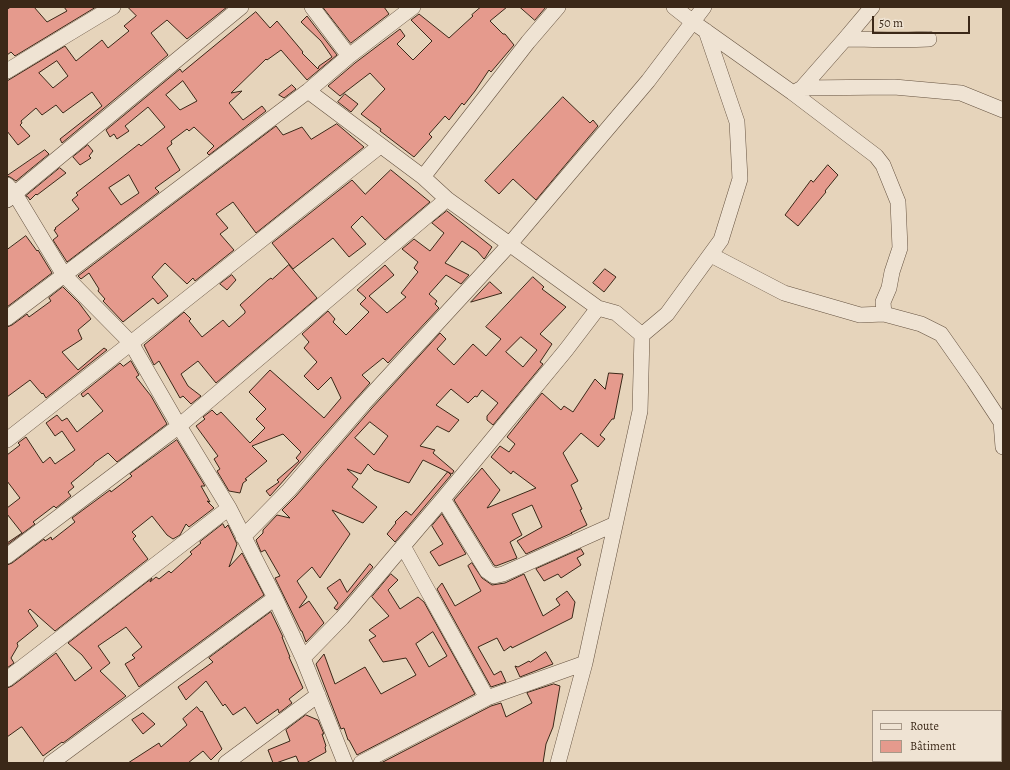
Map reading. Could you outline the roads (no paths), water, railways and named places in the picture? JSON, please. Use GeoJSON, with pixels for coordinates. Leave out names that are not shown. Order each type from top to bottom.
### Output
{"type":"FeatureCollection","features":[{"type":"Feature","properties":{"kind":"street"},"geometry":{"type":"LineString","coordinates":[[7,71],[113,7]]}},
{"type":"Feature","properties":{"kind":"street"},"geometry":{"type":"LineString","coordinates":[[241,7],[10,193],[64,276],[131,344],[229,508],[275,598],[303,658],[345,763]]}},
{"type":"Feature","properties":{"kind":"street"},"geometry":{"type":"LineString","coordinates":[[312,7],[350,56]]}},
{"type":"Feature","properties":{"kind":"street"},"geometry":{"type":"LineString","coordinates":[[7,318],[308,91],[413,7]]}},
{"type":"Feature","properties":{"kind":"street"},"geometry":{"type":"LineString","coordinates":[[423,177],[528,42],[558,7]]}},
{"type":"Feature","properties":{"kind":"street"},"geometry":{"type":"LineString","coordinates":[[674,7],[706,31],[798,90],[876,156],[883,165],[898,202],[900,248],[892,272],[889,288],[883,302],[884,314]]}},
{"type":"Feature","properties":{"kind":"street"},"geometry":{"type":"LineString","coordinates":[[243,537],[289,490],[364,403],[509,245],[648,81],[704,7]]}},
{"type":"Feature","properties":{"kind":"street"},"geometry":{"type":"LineString","coordinates":[[798,90],[845,40],[872,7]]}},
{"type":"Feature","properties":{"kind":"street"},"geometry":{"type":"LineString","coordinates":[[558,763],[585,663],[640,411],[642,335],[667,314],[721,240],[740,178],[737,122],[706,31]]}},
{"type":"Feature","properties":{"kind":"street"},"geometry":{"type":"LineString","coordinates":[[845,40],[880,39],[906,41],[929,39]]}},
{"type":"Feature","properties":{"kind":"street"},"geometry":{"type":"LineString","coordinates":[[798,90],[894,86],[961,93],[1003,110]]}},
{"type":"Feature","properties":{"kind":"street"},"geometry":{"type":"LineString","coordinates":[[308,91],[423,177],[447,199],[509,245],[598,308],[616,313],[642,335]]}},
{"type":"Feature","properties":{"kind":"street"},"geometry":{"type":"LineString","coordinates":[[7,440],[131,344],[380,146]]}},
{"type":"Feature","properties":{"kind":"street"},"geometry":{"type":"LineString","coordinates":[[7,556],[179,426],[447,199]]}},
{"type":"Feature","properties":{"kind":"street"},"geometry":{"type":"LineString","coordinates":[[711,255],[784,293],[860,315],[884,314],[921,324],[940,334],[1001,422],[1003,448]]}},
{"type":"Feature","properties":{"kind":"street"},"geometry":{"type":"LineString","coordinates":[[303,658],[342,618],[443,499],[561,356],[598,308]]}},
{"type":"Feature","properties":{"kind":"street"},"geometry":{"type":"LineString","coordinates":[[443,499],[487,571],[494,576],[503,574],[615,524]]}},
{"type":"Feature","properties":{"kind":"street"},"geometry":{"type":"LineString","coordinates":[[7,679],[229,508]]}},
{"type":"Feature","properties":{"kind":"street"},"geometry":{"type":"LineString","coordinates":[[403,546],[487,698]]}},
{"type":"Feature","properties":{"kind":"street"},"geometry":{"type":"LineString","coordinates":[[51,763],[275,598]]}},
{"type":"Feature","properties":{"kind":"street"},"geometry":{"type":"LineString","coordinates":[[361,763],[487,698],[585,663]]}},
{"type":"Feature","properties":{"kind":"street"},"geometry":{"type":"LineString","coordinates":[[226,763],[318,694]]}}]}
